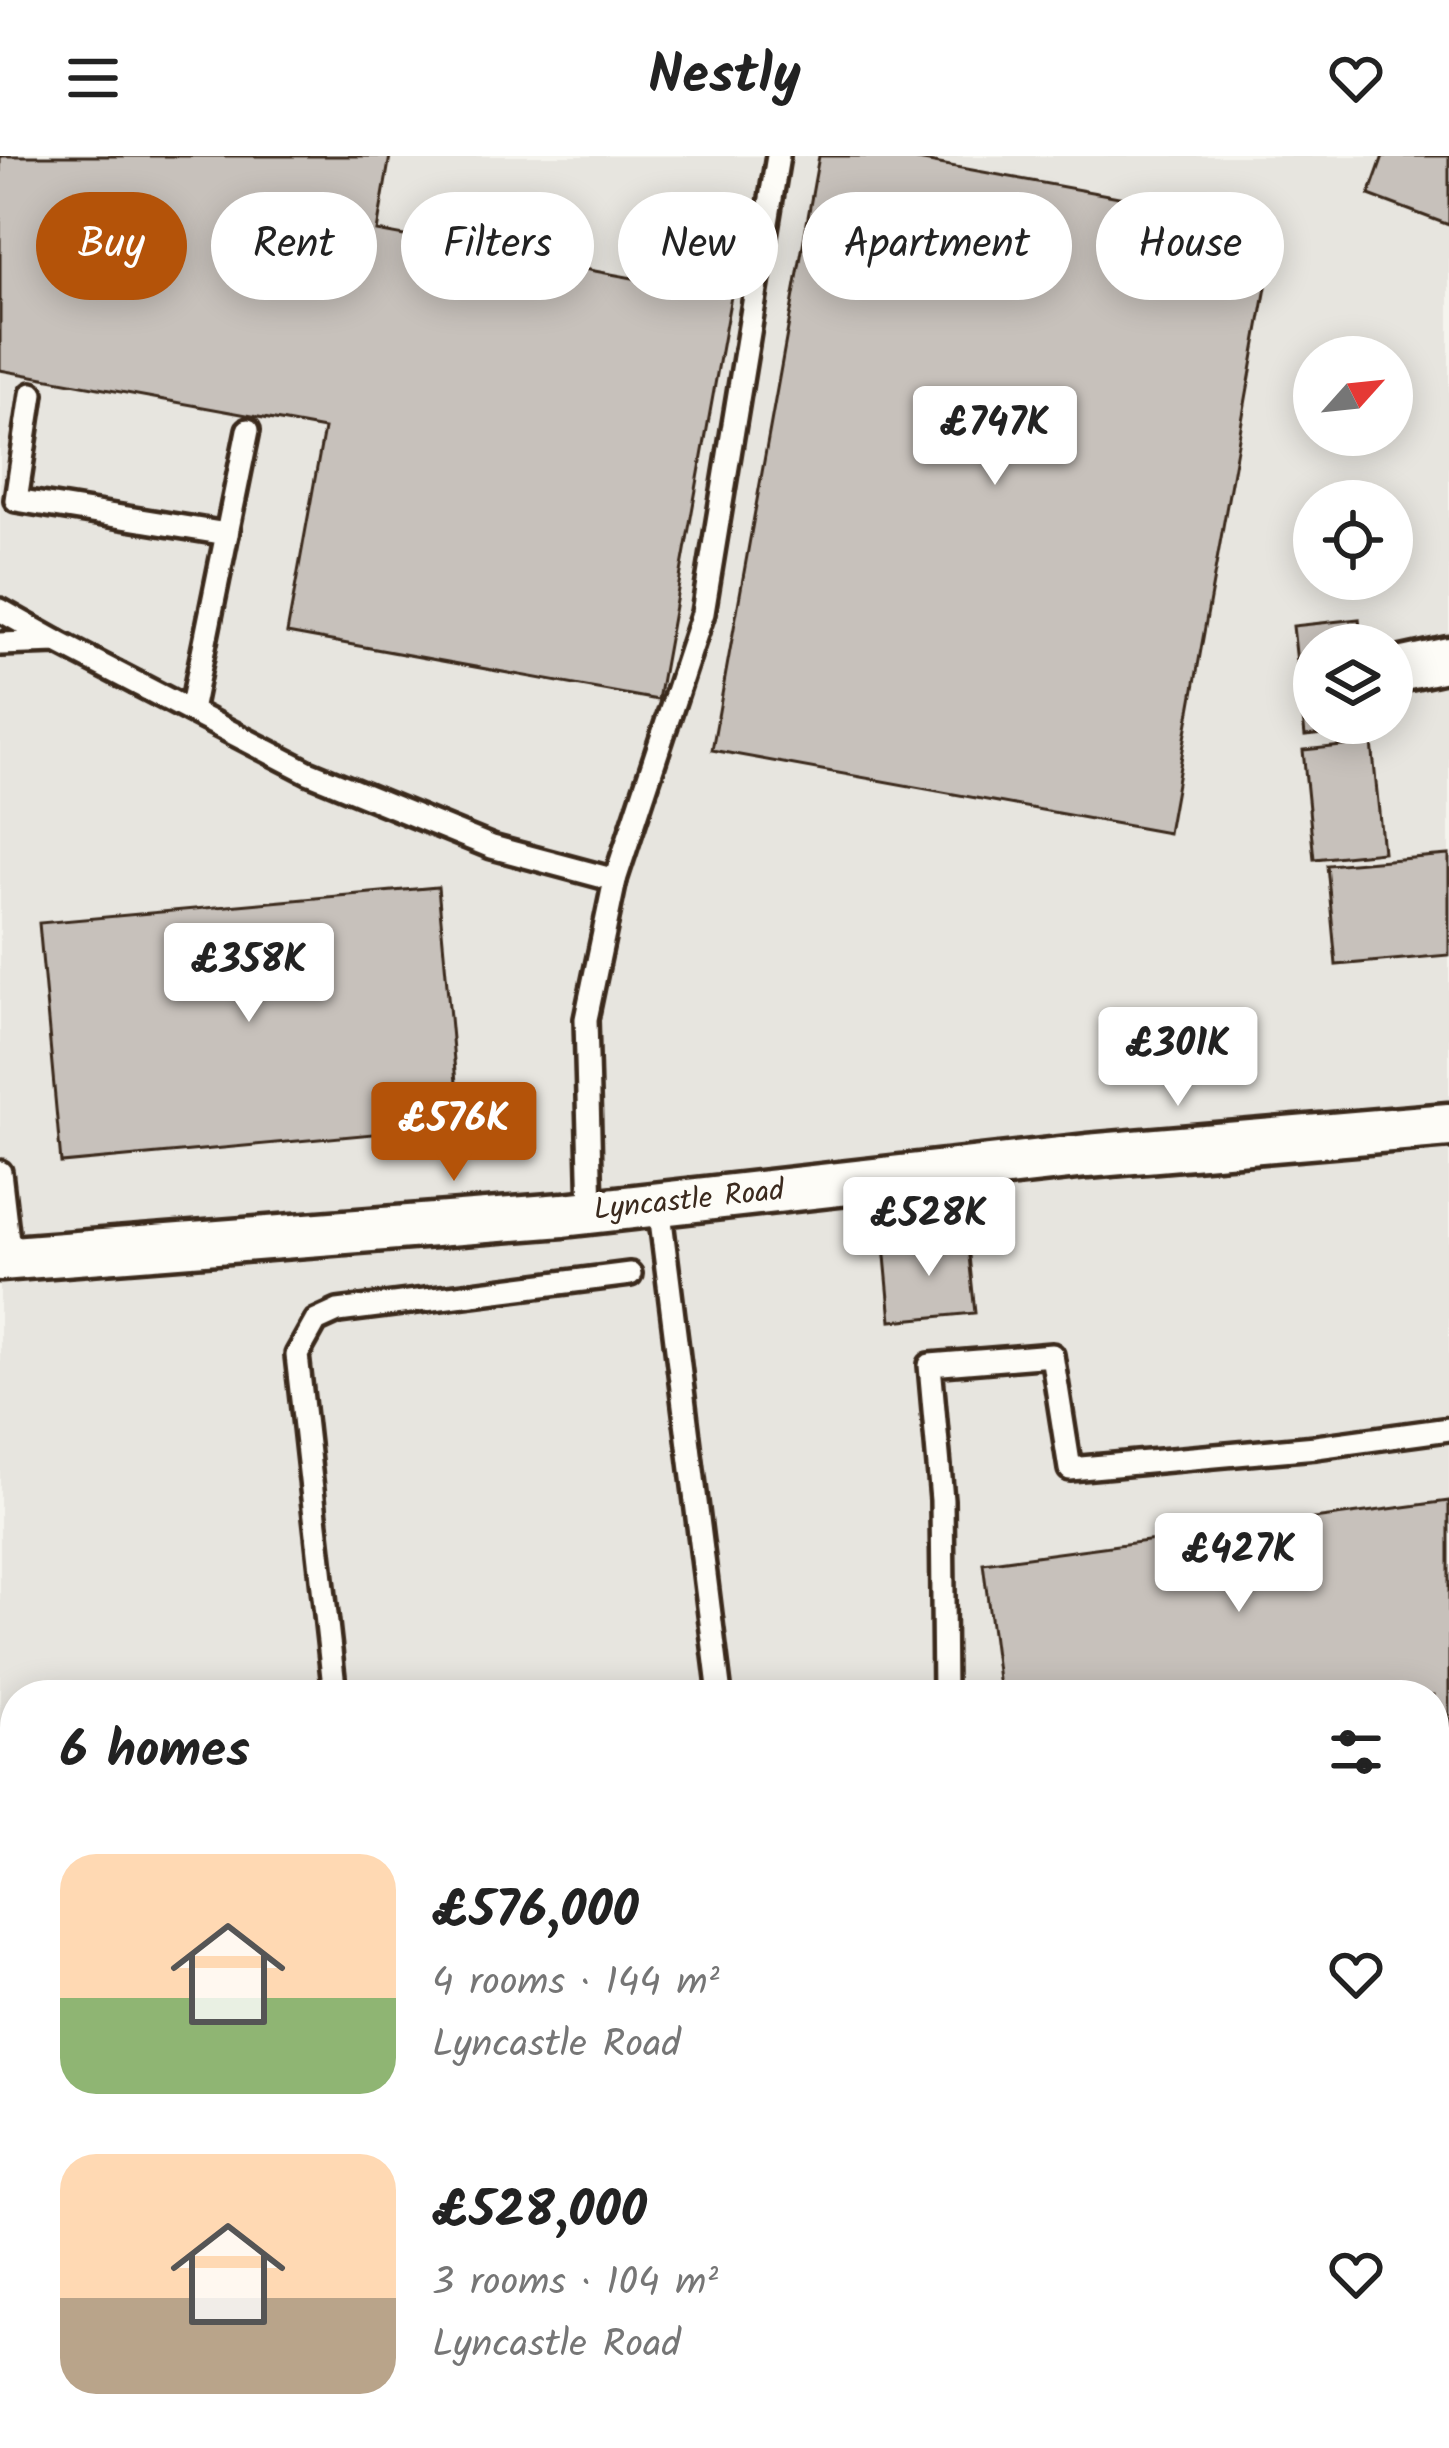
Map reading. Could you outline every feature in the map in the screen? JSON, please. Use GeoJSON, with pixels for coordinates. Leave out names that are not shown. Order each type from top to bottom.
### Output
{"type":"FeatureCollection","features":[{"type":"Feature","properties":{"kind":"street"},"geometry":{"type":"LineString","coordinates":[[1413,666],[1449,659]]}},
{"type":"Feature","properties":{"kind":"street","name":"Lyncastle Road"},"geometry":{"type":"LineString","coordinates":[[5,1258],[591,1212],[1087,1156],[1449,1125]]}},
{"type":"Feature","properties":{"kind":"lane"},"geometry":{"type":"LineString","coordinates":[[591,1212],[586,1019],[615,880],[703,613],[778,156]]}},
{"type":"Feature","properties":{"kind":"lane"},"geometry":{"type":"LineString","coordinates":[[32,394],[16,500],[226,534]]}},
{"type":"Feature","properties":{"kind":"lane"},"geometry":{"type":"LineString","coordinates":[[191,711],[248,430]]}},
{"type":"Feature","properties":{"kind":"lane"},"geometry":{"type":"LineString","coordinates":[[0,610],[308,772],[492,847],[615,880]]}},
{"type":"Feature","properties":{"kind":"lane"},"geometry":{"type":"LineString","coordinates":[[0,644],[57,642]]}},
{"type":"Feature","properties":{"kind":"lane"},"geometry":{"type":"LineString","coordinates":[[0,1172],[5,1258]]}},
{"type":"Feature","properties":{"kind":"lane"},"geometry":{"type":"LineString","coordinates":[[659,1204],[718,1680]]}},
{"type":"Feature","properties":{"kind":"lane"},"geometry":{"type":"LineString","coordinates":[[333,1680],[297,1355],[316,1321],[338,1311],[630,1274]]}},
{"type":"Feature","properties":{"kind":"lane"},"geometry":{"type":"LineString","coordinates":[[944,1680],[942,1500],[930,1365],[1052,1355],[1070,1469],[1316,1447],[1449,1429]]}},
{"type":"Feature","properties":{"kind":"shaded area"},"geometry":{"type":"Polygon","coordinates":[[[0,156],[1449,156],[1449,1680],[0,1680],[0,156]]]}},
{"type":"Feature","properties":{"kind":"building"},"geometry":{"type":"Polygon","coordinates":[[[0,156],[390,156],[377,231],[401,235],[401,300],[594,300],[594,271],[618,275],[618,300],[730,300],[658,700],[287,633],[324,429],[0,370],[0,156]]]}},
{"type":"Feature","properties":{"kind":"building"},"geometry":{"type":"Polygon","coordinates":[[[819,156],[896,156],[1096,193],[1096,300],[1264,300],[1168,833],[712,750],[802,250],[802,300],[1072,300],[1072,192],[813,192],[819,156]]]}},
{"type":"Feature","properties":{"kind":"building"},"geometry":{"type":"Polygon","coordinates":[[[1383,156],[1449,156],[1449,225],[1369,195],[1383,156]]]}},
{"type":"Feature","properties":{"kind":"building"},"geometry":{"type":"Polygon","coordinates":[[[1359,619],[1360,624],[1312,624],[1359,619]]]}},
{"type":"Feature","properties":{"kind":"building"},"geometry":{"type":"Polygon","coordinates":[[[1372,744],[1383,852],[1314,859],[1303,750],[1372,744]]]}},
{"type":"Feature","properties":{"kind":"building"},"geometry":{"type":"Polygon","coordinates":[[[1449,855],[1449,955],[1336,965],[1327,865],[1449,855]]]}},
{"type":"Feature","properties":{"kind":"building"},"geometry":{"type":"Polygon","coordinates":[[[438,887],[460,1126],[61,1163],[39,923],[438,887]]]}},
{"type":"Feature","properties":{"kind":"building"},"geometry":{"type":"Polygon","coordinates":[[[967,1237],[975,1313],[891,1321],[884,1245],[967,1237]]]}},
{"type":"Feature","properties":{"kind":"building"},"geometry":{"type":"Polygon","coordinates":[[[1449,1501],[1449,1680],[998,1680],[983,1563],[1449,1501]]]}}]}
